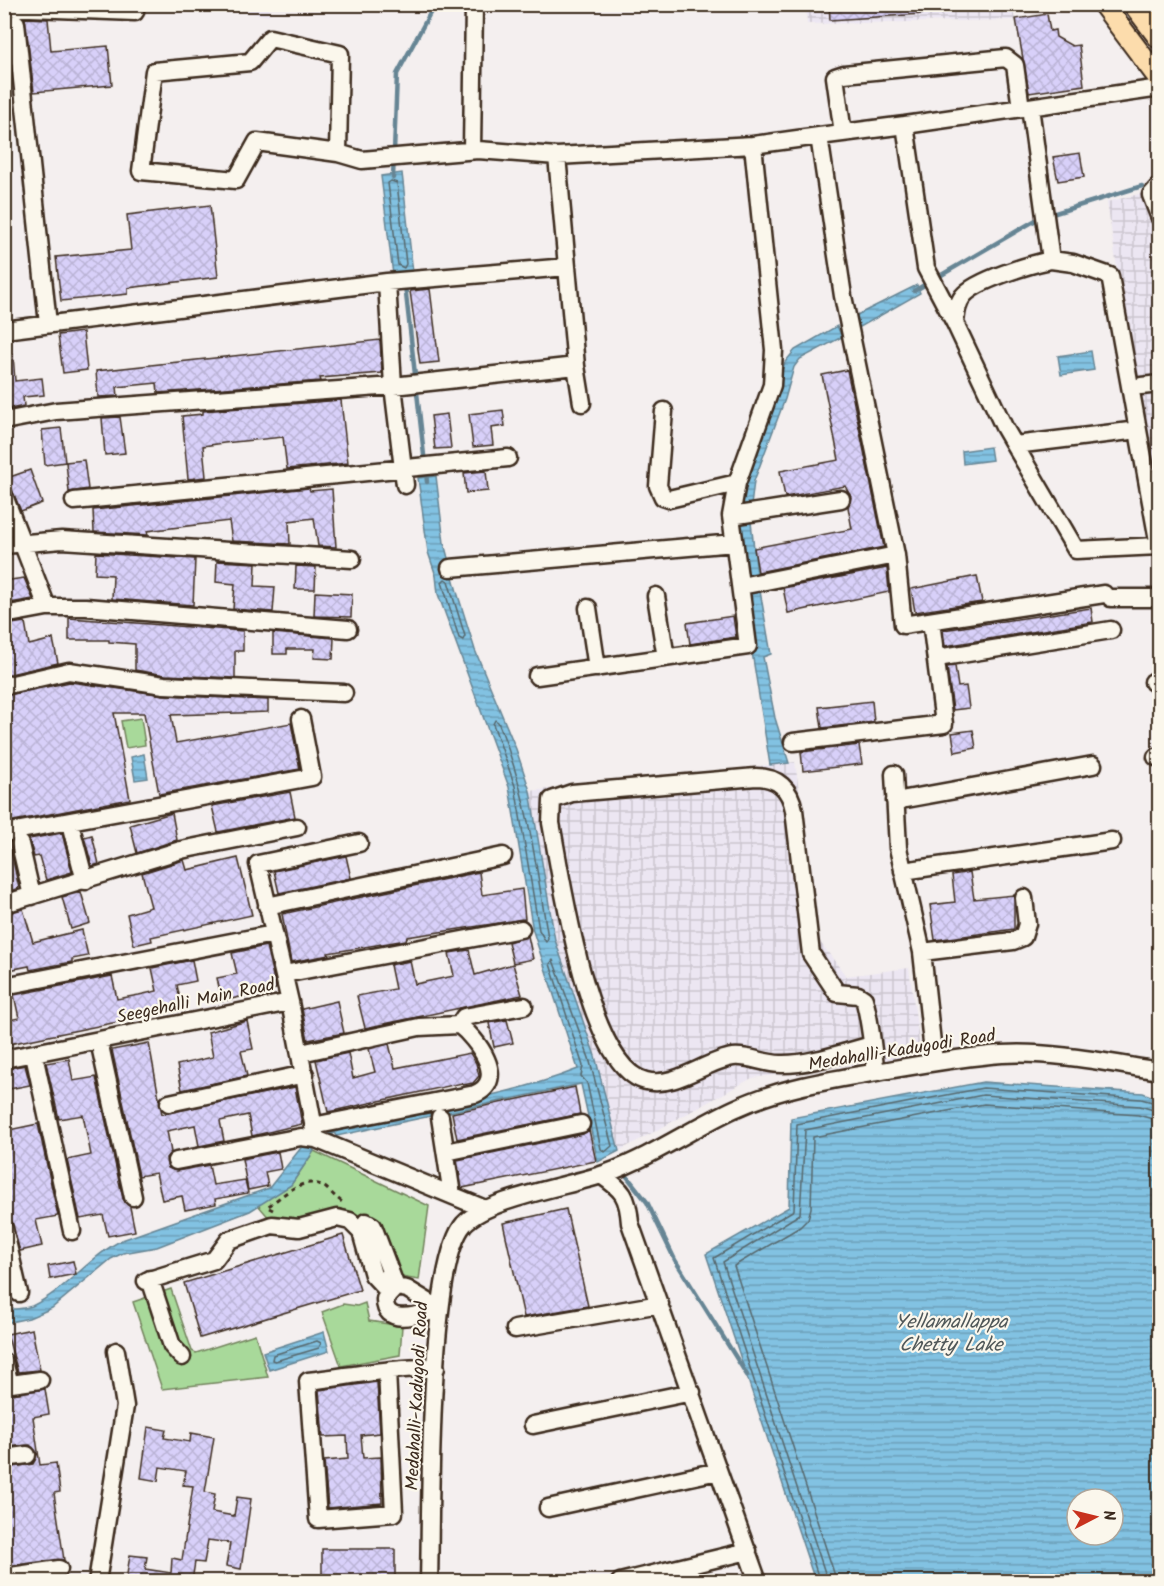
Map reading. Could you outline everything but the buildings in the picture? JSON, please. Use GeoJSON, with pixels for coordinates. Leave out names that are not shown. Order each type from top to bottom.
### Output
{"type":"FeatureCollection","features":[{"type":"Feature","properties":{"kind":"highway"},"geometry":{"type":"LineString","coordinates":[[1136,4],[1160,36]]}},
{"type":"Feature","properties":{"kind":"main road"},"geometry":{"type":"LineString","coordinates":[[1103,4],[1160,80]]}},
{"type":"Feature","properties":{"kind":"street"},"geometry":{"type":"LineString","coordinates":[[4,7],[135,12],[135,4]]}},
{"type":"Feature","properties":{"kind":"street"},"geometry":{"type":"LineString","coordinates":[[472,150],[474,4]]}},
{"type":"Feature","properties":{"kind":"street"},"geometry":{"type":"LineString","coordinates":[[16,23],[48,324]]}},
{"type":"Feature","properties":{"kind":"street"},"geometry":{"type":"LineString","coordinates":[[338,153],[340,54],[270,38],[250,62],[154,71],[141,171],[236,180],[257,141],[370,159],[472,150],[557,156],[753,145],[1160,88]]}},
{"type":"Feature","properties":{"kind":"street"},"geometry":{"type":"LineString","coordinates":[[843,133],[835,77],[844,74],[1006,58],[1016,65],[1026,107],[1052,260]]}},
{"type":"Feature","properties":{"kind":"street"},"geometry":{"type":"LineString","coordinates":[[904,124],[926,268],[956,323],[1015,446],[1076,550],[1159,546],[1110,276],[1073,263],[1052,260],[1013,269],[964,294],[956,310],[956,323]]}},
{"type":"Feature","properties":{"kind":"street"},"geometry":{"type":"LineString","coordinates":[[819,136],[843,296],[896,555],[903,625],[1108,596],[1160,598]]}},
{"type":"Feature","properties":{"kind":"street"},"geometry":{"type":"LineString","coordinates":[[537,676],[748,646],[731,516],[737,483],[772,385],[774,350],[753,145]]}},
{"type":"Feature","properties":{"kind":"street"},"geometry":{"type":"LineString","coordinates":[[557,156],[576,366],[582,403]]}},
{"type":"Feature","properties":{"kind":"street"},"geometry":{"type":"LineString","coordinates":[[1160,186],[1151,195],[1160,218]]}},
{"type":"Feature","properties":{"kind":"street"},"geometry":{"type":"LineString","coordinates":[[4,330],[387,282],[567,267]]}},
{"type":"Feature","properties":{"kind":"street"},"geometry":{"type":"LineString","coordinates":[[387,282],[393,386],[404,477]]}},
{"type":"Feature","properties":{"kind":"street"},"geometry":{"type":"LineString","coordinates":[[4,421],[56,411],[393,386],[576,366]]}},
{"type":"Feature","properties":{"kind":"street"},"geometry":{"type":"LineString","coordinates":[[1141,386],[1160,384]]}},
{"type":"Feature","properties":{"kind":"street"},"geometry":{"type":"LineString","coordinates":[[664,411],[658,486],[663,497],[669,499],[737,483]]}},
{"type":"Feature","properties":{"kind":"street"},"geometry":{"type":"LineString","coordinates":[[1015,446],[1138,430]]}},
{"type":"Feature","properties":{"kind":"street"},"geometry":{"type":"LineString","coordinates":[[74,501],[404,477],[432,466],[508,458]]}},
{"type":"Feature","properties":{"kind":"street"},"geometry":{"type":"LineString","coordinates":[[4,496],[47,607]]}},
{"type":"Feature","properties":{"kind":"street"},"geometry":{"type":"LineString","coordinates":[[731,516],[841,499]]}},
{"type":"Feature","properties":{"kind":"street"},"geometry":{"type":"LineString","coordinates":[[4,545],[62,540],[352,559]]}},
{"type":"Feature","properties":{"kind":"street"},"geometry":{"type":"LineString","coordinates":[[450,568],[734,543]]}},
{"type":"Feature","properties":{"kind":"street"},"geometry":{"type":"LineString","coordinates":[[741,586],[896,555]]}},
{"type":"Feature","properties":{"kind":"street"},"geometry":{"type":"LineString","coordinates":[[656,596],[666,658]]}},
{"type":"Feature","properties":{"kind":"street"},"geometry":{"type":"LineString","coordinates":[[4,615],[47,607],[86,607],[348,629]]}},
{"type":"Feature","properties":{"kind":"street"},"geometry":{"type":"LineString","coordinates":[[588,608],[597,668]]}},
{"type":"Feature","properties":{"kind":"street"},"geometry":{"type":"LineString","coordinates":[[793,742],[944,724],[931,621]]}},
{"type":"Feature","properties":{"kind":"street"},"geometry":{"type":"LineString","coordinates":[[937,658],[1111,630]]}},
{"type":"Feature","properties":{"kind":"street"},"geometry":{"type":"LineString","coordinates":[[4,686],[69,670],[164,685],[344,693]]}},
{"type":"Feature","properties":{"kind":"street"},"geometry":{"type":"LineString","coordinates":[[5,830],[312,777],[301,719]]}},
{"type":"Feature","properties":{"kind":"street"},"geometry":{"type":"LineString","coordinates":[[896,801],[1093,765]]}},
{"type":"Feature","properties":{"kind":"street"},"geometry":{"type":"LineString","coordinates":[[894,774],[898,848],[922,952],[934,1061]]}},
{"type":"Feature","properties":{"kind":"street"},"geometry":{"type":"LineString","coordinates":[[872,1046],[782,1064],[734,1057],[681,1076],[655,1082],[646,1081],[631,1073],[598,1023],[584,983],[575,951],[551,823],[552,800],[572,793],[756,777],[781,784],[792,802],[811,954],[837,993],[858,995],[864,999],[872,1046],[876,1072]]}},
{"type":"Feature","properties":{"kind":"street"},"geometry":{"type":"LineString","coordinates":[[4,904],[182,850],[297,827]]}},
{"type":"Feature","properties":{"kind":"street"},"geometry":{"type":"LineString","coordinates":[[72,831],[85,880]]}},
{"type":"Feature","properties":{"kind":"street"},"geometry":{"type":"LineString","coordinates":[[903,871],[1112,841]]}},
{"type":"Feature","properties":{"kind":"street"},"geometry":{"type":"LineString","coordinates":[[290,1002],[258,864],[359,843]]}},
{"type":"Feature","properties":{"kind":"street"},"geometry":{"type":"LineString","coordinates":[[20,844],[32,896]]}},
{"type":"Feature","properties":{"kind":"street"},"geometry":{"type":"LineString","coordinates":[[267,906],[503,856]]}},
{"type":"Feature","properties":{"kind":"street"},"geometry":{"type":"LineString","coordinates":[[922,952],[1013,941],[1023,937],[1027,924],[1024,898]]}},
{"type":"Feature","properties":{"kind":"street"},"geometry":{"type":"LineString","coordinates":[[284,974],[521,929]]}},
{"type":"Feature","properties":{"kind":"street"},"geometry":{"type":"LineString","coordinates":[[4,986],[273,933]]}},
{"type":"Feature","properties":{"kind":"street","name":"Seegehalli Main Road"},"geometry":{"type":"LineString","coordinates":[[4,1059],[290,1002],[314,1132]]}},
{"type":"Feature","properties":{"kind":"street"},"geometry":{"type":"LineString","coordinates":[[459,1024],[464,1017],[524,1006]]}},
{"type":"Feature","properties":{"kind":"street"},"geometry":{"type":"LineString","coordinates":[[301,1053],[419,1027],[459,1024]]}},
{"type":"Feature","properties":{"kind":"street"},"geometry":{"type":"LineString","coordinates":[[176,1161],[301,1137],[485,1090],[490,1081],[484,1052],[459,1024]]}},
{"type":"Feature","properties":{"kind":"street"},"geometry":{"type":"LineString","coordinates":[[99,1041],[133,1197]]}},
{"type":"Feature","properties":{"kind":"street"},"geometry":{"type":"LineString","coordinates":[[34,1054],[72,1230]]}},
{"type":"Feature","properties":{"kind":"street","name":"Medahalli-Kadugodi Road"},"geometry":{"type":"LineString","coordinates":[[429,1581],[440,1309],[448,1264],[463,1225],[485,1209],[605,1173],[656,1153],[735,1108],[816,1081],[934,1061],[1003,1054],[1035,1055],[1160,1071]]}},
{"type":"Feature","properties":{"kind":"street"},"geometry":{"type":"LineString","coordinates":[[169,1103],[305,1074]]}},
{"type":"Feature","properties":{"kind":"street"},"geometry":{"type":"LineString","coordinates":[[440,1118],[452,1196]]}},
{"type":"Feature","properties":{"kind":"street"},"geometry":{"type":"LineString","coordinates":[[446,1152],[581,1125]]}},
{"type":"Feature","properties":{"kind":"street"},"geometry":{"type":"LineString","coordinates":[[314,1132],[485,1209]]}},
{"type":"Feature","properties":{"kind":"street"},"geometry":{"type":"LineString","coordinates":[[605,1173],[621,1189],[629,1206],[630,1223],[758,1581]]}},
{"type":"Feature","properties":{"kind":"street"},"geometry":{"type":"LineString","coordinates":[[182,1357],[172,1346],[148,1280],[214,1260],[229,1240],[272,1225],[299,1228],[337,1218],[350,1221],[361,1232],[373,1275],[392,1290],[407,1288],[440,1309]]}},
{"type":"Feature","properties":{"kind":"street"},"geometry":{"type":"LineString","coordinates":[[366,1222],[374,1227],[392,1290],[385,1304],[394,1316],[403,1318],[440,1309]]}},
{"type":"Feature","properties":{"kind":"street"},"geometry":{"type":"LineString","coordinates":[[4,1228],[19,1293]]}},
{"type":"Feature","properties":{"kind":"street"},"geometry":{"type":"LineString","coordinates":[[515,1329],[660,1304]]}},
{"type":"Feature","properties":{"kind":"street"},"geometry":{"type":"LineString","coordinates":[[97,1581],[125,1406],[116,1351]]}},
{"type":"Feature","properties":{"kind":"street"},"geometry":{"type":"LineString","coordinates":[[4,1362],[7,1385],[40,1380]]}},
{"type":"Feature","properties":{"kind":"street"},"geometry":{"type":"LineString","coordinates":[[387,1371],[394,1513],[318,1519],[308,1382],[387,1371],[436,1368]]}},
{"type":"Feature","properties":{"kind":"street"},"geometry":{"type":"LineString","coordinates":[[533,1425],[692,1392]]}},
{"type":"Feature","properties":{"kind":"street"},"geometry":{"type":"LineString","coordinates":[[4,1458],[27,1455]]}},
{"type":"Feature","properties":{"kind":"street"},"geometry":{"type":"LineString","coordinates":[[548,1508],[718,1471]]}},
{"type":"Feature","properties":{"kind":"street"},"geometry":{"type":"LineString","coordinates":[[620,1581],[748,1551]]}},
{"type":"Feature","properties":{"kind":"street"},"geometry":{"type":"LineString","coordinates":[[4,1576],[59,1569]]}},
{"type":"Feature","properties":{"kind":"shaded area"},"geometry":{"type":"Polygon","coordinates":[[[270,4],[269,16],[207,5],[270,4]]]}},
{"type":"Feature","properties":{"kind":"shaded area"},"geometry":{"type":"Polygon","coordinates":[[[806,5],[1012,5],[1015,20],[807,24],[806,5]]]}},
{"type":"Feature","properties":{"kind":"shaded area"},"geometry":{"type":"Polygon","coordinates":[[[1143,193],[1159,235],[1159,543],[1107,202],[1143,193]]]}},
{"type":"Feature","properties":{"kind":"shaded area"},"geometry":{"type":"Polygon","coordinates":[[[795,762],[820,942],[846,976],[909,968],[921,1055],[752,1078],[619,1151],[595,1056],[555,940],[530,791],[795,762]]]}},
{"type":"Feature","properties":{"kind":"green space"},"geometry":{"type":"Polygon","coordinates":[[[141,718],[145,745],[126,748],[121,721],[141,718]]]}},
{"type":"Feature","properties":{"kind":"green space"},"geometry":{"type":"Polygon","coordinates":[[[314,1151],[429,1206],[419,1280],[395,1276],[363,1216],[337,1210],[298,1221],[282,1217],[270,1219],[258,1205],[291,1185],[314,1151]]]}},
{"type":"Feature","properties":{"kind":"green space"},"geometry":{"type":"Polygon","coordinates":[[[171,1289],[192,1351],[196,1353],[255,1334],[268,1377],[162,1389],[133,1302],[171,1289]]]}},
{"type":"Feature","properties":{"kind":"green space"},"geometry":{"type":"Polygon","coordinates":[[[365,1303],[369,1321],[402,1326],[400,1355],[341,1366],[322,1312],[343,1304],[357,1306],[365,1303]]]}},
{"type":"Feature","properties":{"kind":"water"},"geometry":{"type":"Polygon","coordinates":[[[402,173],[413,273],[393,275],[381,176],[402,173]]]}},
{"type":"Feature","properties":{"kind":"water"},"geometry":{"type":"Polygon","coordinates":[[[917,285],[920,293],[855,330],[851,318],[917,285]]]}},
{"type":"Feature","properties":{"kind":"water"},"geometry":{"type":"Polygon","coordinates":[[[837,326],[842,337],[800,359],[794,367],[785,399],[754,481],[751,506],[740,505],[741,489],[785,362],[795,350],[837,326]]]}},
{"type":"Feature","properties":{"kind":"water"},"geometry":{"type":"Polygon","coordinates":[[[1091,351],[1094,370],[1061,375],[1058,356],[1091,351]]]}},
{"type":"Feature","properties":{"kind":"water"},"geometry":{"type":"Polygon","coordinates":[[[990,447],[992,460],[963,464],[962,451],[990,447]]]}},
{"type":"Feature","properties":{"kind":"water"},"geometry":{"type":"Polygon","coordinates":[[[436,476],[444,543],[457,592],[475,650],[516,749],[530,791],[555,940],[595,1056],[619,1151],[598,1162],[581,1084],[337,1136],[330,1124],[487,1096],[518,1089],[578,1069],[533,931],[509,787],[438,594],[436,576],[428,552],[418,478],[436,476]]]}},
{"type":"Feature","properties":{"kind":"water"},"geometry":{"type":"Polygon","coordinates":[[[740,522],[751,522],[757,575],[747,576],[740,522]]]}},
{"type":"Feature","properties":{"kind":"water"},"geometry":{"type":"Polygon","coordinates":[[[760,591],[771,654],[763,657],[775,718],[789,763],[770,765],[752,652],[756,641],[749,592],[760,591]]]}},
{"type":"Feature","properties":{"kind":"water"},"geometry":{"type":"Polygon","coordinates":[[[144,754],[148,778],[135,780],[131,757],[144,754]]]}},
{"type":"Feature","properties":{"kind":"water","name":"Yellamallappa Chetty Lake"},"geometry":{"type":"Polygon","coordinates":[[[983,1082],[1143,1093],[1159,1099],[1159,1581],[815,1581],[706,1254],[789,1207],[791,1118],[983,1082]]]}},
{"type":"Feature","properties":{"kind":"water"},"geometry":{"type":"Polygon","coordinates":[[[309,1142],[314,1151],[291,1185],[250,1211],[157,1247],[123,1253],[111,1259],[52,1308],[29,1318],[5,1323],[4,1310],[29,1307],[44,1299],[67,1283],[99,1255],[122,1240],[269,1188],[304,1144],[309,1142]]]}},
{"type":"Feature","properties":{"kind":"water"},"geometry":{"type":"Polygon","coordinates":[[[324,1332],[329,1351],[269,1370],[263,1352],[324,1332]]]}},
{"type":"Feature","properties":{"kind":"waterway"},"geometry":{"type":"LineString","coordinates":[[393,178],[397,74],[435,4]]}},
{"type":"Feature","properties":{"kind":"waterway"},"geometry":{"type":"LineString","coordinates":[[1049,215],[1142,186]]}},
{"type":"Feature","properties":{"kind":"waterway"},"geometry":{"type":"LineString","coordinates":[[914,291],[1041,217]]}},
{"type":"Feature","properties":{"kind":"waterway"},"geometry":{"type":"LineString","coordinates":[[405,285],[427,482]]}},
{"type":"Feature","properties":{"kind":"waterway"},"geometry":{"type":"LineString","coordinates":[[324,1139],[339,1128]]}},
{"type":"Feature","properties":{"kind":"waterway"},"geometry":{"type":"LineString","coordinates":[[622,1170],[647,1202],[675,1260],[747,1375]]}}]}
